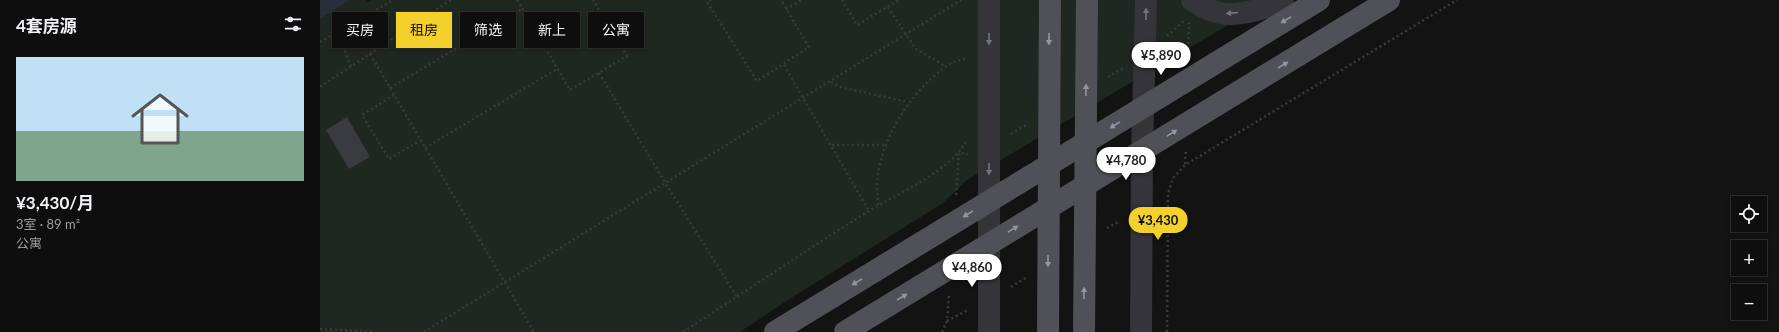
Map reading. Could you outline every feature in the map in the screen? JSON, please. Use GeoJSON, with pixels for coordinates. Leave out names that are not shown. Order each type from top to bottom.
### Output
{"type":"FeatureCollection","features":[{"type":"Feature","properties":{"kind":"main road"},"geometry":{"type":"LineString","coordinates":[[1048,332],[1050,0]]}},
{"type":"Feature","properties":{"kind":"main road"},"geometry":{"type":"LineString","coordinates":[[1084,332],[1087,0]]}},
{"type":"Feature","properties":{"kind":"main road"},"geometry":{"type":"LineString","coordinates":[[775,332],[1319,0]]}},
{"type":"Feature","properties":{"kind":"main road"},"geometry":{"type":"LineString","coordinates":[[844,332],[1389,0]]}},
{"type":"Feature","properties":{"kind":"street"},"geometry":{"type":"LineString","coordinates":[[989,332],[988,201],[990,0]]}},
{"type":"Feature","properties":{"kind":"street"},"geometry":{"type":"LineString","coordinates":[[1141,332],[1142,151],[1146,0]]}},
{"type":"Feature","properties":{"kind":"street"},"geometry":{"type":"LineString","coordinates":[[1192,0],[1201,6],[1226,14],[1253,11],[1283,0]]}},
{"type":"Feature","properties":{"kind":"path"},"geometry":{"type":"LineString","coordinates":[[372,12],[393,0]]}},
{"type":"Feature","properties":{"kind":"path"},"geometry":{"type":"LineString","coordinates":[[388,41],[451,0]]}},
{"type":"Feature","properties":{"kind":"path"},"geometry":{"type":"LineString","coordinates":[[517,0],[570,90],[627,56],[593,0]]}},
{"type":"Feature","properties":{"kind":"path"},"geometry":{"type":"LineString","coordinates":[[711,0],[707,2],[757,81],[784,65],[809,47],[781,0]]}},
{"type":"Feature","properties":{"kind":"path"},"geometry":{"type":"LineString","coordinates":[[786,9],[801,0]]}},
{"type":"Feature","properties":{"kind":"path"},"geometry":{"type":"LineString","coordinates":[[842,0],[857,25],[899,0]]}},
{"type":"Feature","properties":{"kind":"path"},"geometry":{"type":"LineString","coordinates":[[424,332],[666,184],[959,0]]}},
{"type":"Feature","properties":{"kind":"path"},"geometry":{"type":"LineString","coordinates":[[1167,332],[1168,194],[1173,178],[1185,165],[1229,137],[1457,0]]}},
{"type":"Feature","properties":{"kind":"path"},"geometry":{"type":"LineString","coordinates":[[888,7],[916,49],[945,66]]}},
{"type":"Feature","properties":{"kind":"path"},"geometry":{"type":"LineString","coordinates":[[390,88],[522,9]]}},
{"type":"Feature","properties":{"kind":"path"},"geometry":{"type":"LineString","coordinates":[[320,42],[332,35]]}},
{"type":"Feature","properties":{"kind":"path"},"geometry":{"type":"LineString","coordinates":[[344,48],[351,66]]}},
{"type":"Feature","properties":{"kind":"path"},"geometry":{"type":"LineString","coordinates":[[320,87],[378,48]]}},
{"type":"Feature","properties":{"kind":"path"},"geometry":{"type":"LineString","coordinates":[[370,54],[534,332]]}},
{"type":"Feature","properties":{"kind":"path"},"geometry":{"type":"LineString","coordinates":[[878,206],[877,183],[887,145],[892,129],[908,102],[945,66],[960,59],[972,58]]}},
{"type":"Feature","properties":{"kind":"path"},"geometry":{"type":"LineString","coordinates":[[784,65],[869,211]]}},
{"type":"Feature","properties":{"kind":"path"},"geometry":{"type":"LineString","coordinates":[[425,148],[557,69]]}},
{"type":"Feature","properties":{"kind":"path"},"geometry":{"type":"LineString","coordinates":[[599,73],[737,297]]}},
{"type":"Feature","properties":{"kind":"path"},"geometry":{"type":"LineString","coordinates":[[830,82],[840,87],[908,102]]}},
{"type":"Feature","properties":{"kind":"path"},"geometry":{"type":"LineString","coordinates":[[394,95],[362,115],[389,159],[421,140]]}},
{"type":"Feature","properties":{"kind":"path"},"geometry":{"type":"LineString","coordinates":[[683,332],[869,211],[942,168],[960,153],[968,137]]}},
{"type":"Feature","properties":{"kind":"path"},"geometry":{"type":"LineString","coordinates":[[831,145],[887,145]]}},
{"type":"Feature","properties":{"kind":"path"},"geometry":{"type":"LineString","coordinates":[[320,329],[375,332]]}},
{"type":"Feature","properties":{"kind":"shaded area"},"geometry":{"type":"Polygon","coordinates":[[[320,0],[350,0],[320,19],[320,0]]]}},
{"type":"Feature","properties":{"kind":"shaded area"},"geometry":{"type":"Polygon","coordinates":[[[350,0],[366,0],[368,2],[372,0],[1270,0],[967,180],[943,203],[791,298],[740,332],[320,332],[320,19],[350,0]]]}},
{"type":"Feature","properties":{"kind":"building"},"geometry":{"type":"Polygon","coordinates":[[[347,117],[370,157],[349,169],[326,130],[347,117]]]}}]}
